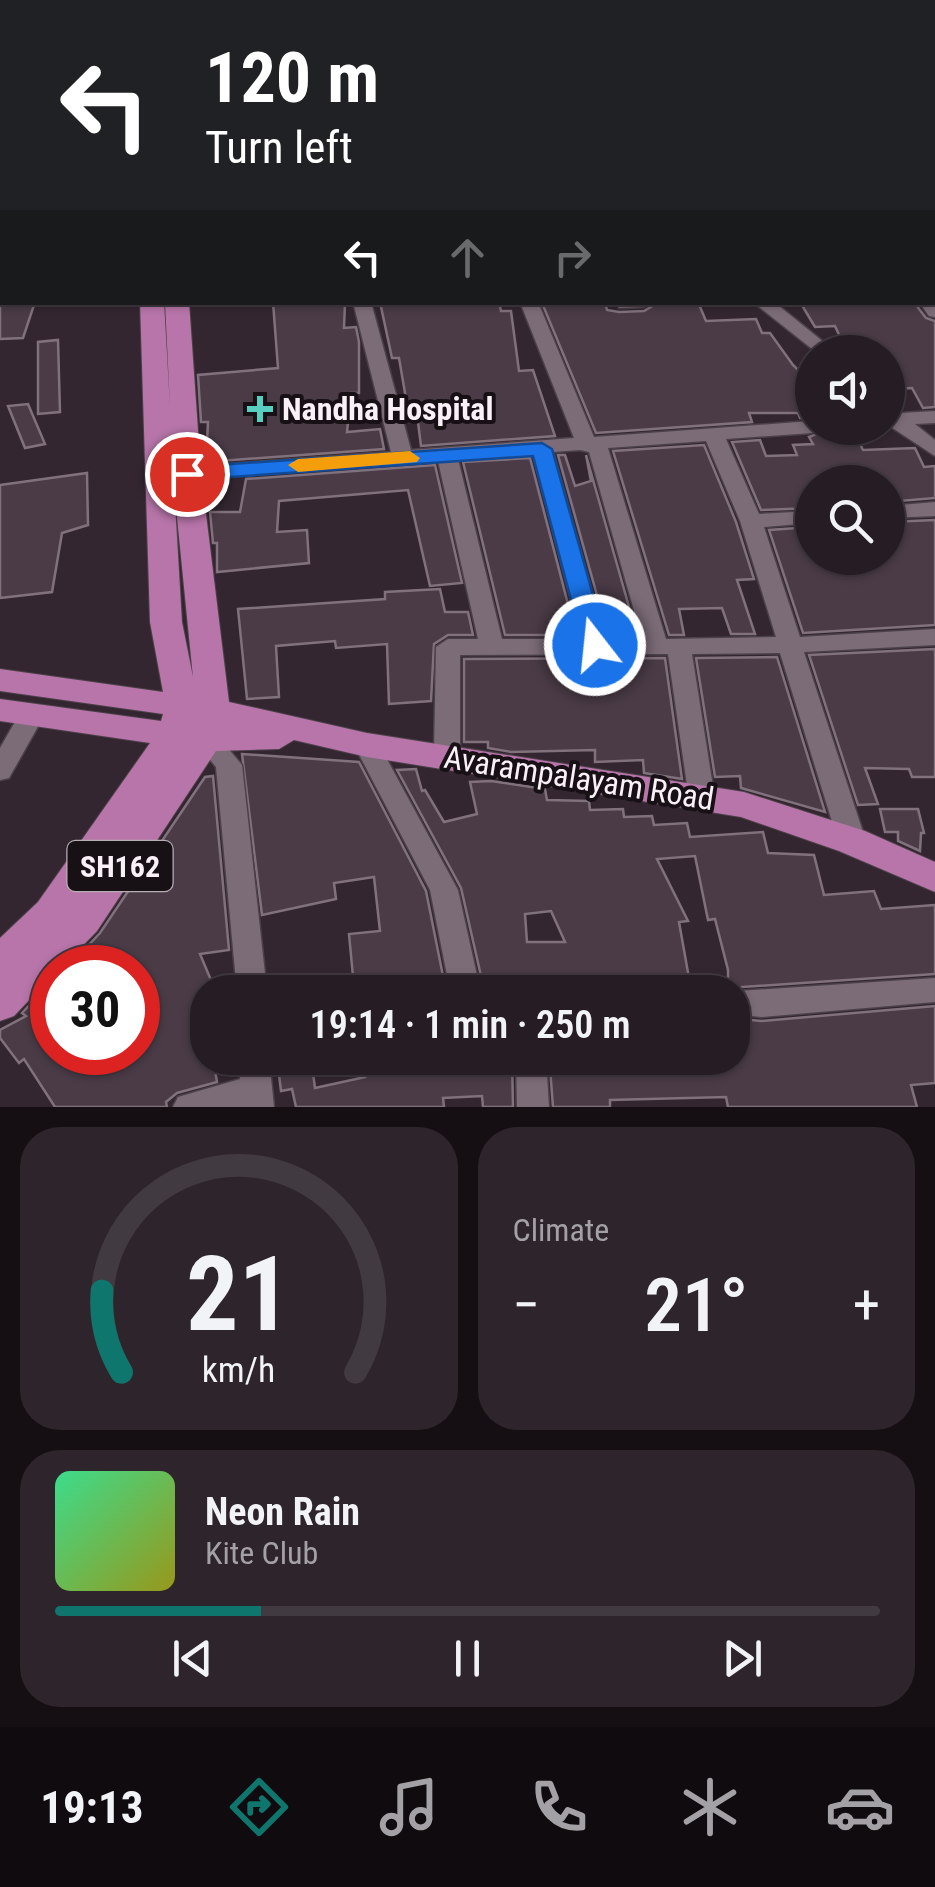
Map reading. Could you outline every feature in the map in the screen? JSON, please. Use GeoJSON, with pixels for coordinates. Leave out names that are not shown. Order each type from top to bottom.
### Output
{"type":"FeatureCollection","features":[{"type":"Feature","properties":{"kind":"main road"},"geometry":{"type":"LineString","coordinates":[[152,305],[166,622],[194,722]]}},
{"type":"Feature","properties":{"kind":"main road"},"geometry":{"type":"LineString","coordinates":[[177,305],[187,474],[194,722]]}},
{"type":"Feature","properties":{"kind":"main road"},"geometry":{"type":"LineString","coordinates":[[0,680],[194,722]]}},
{"type":"Feature","properties":{"kind":"main road"},"geometry":{"type":"LineString","coordinates":[[16,712],[194,722]]}},
{"type":"Feature","properties":{"kind":"main road","name":"Avarampalayam Road"},"geometry":{"type":"LineString","coordinates":[[194,722],[322,736],[744,806],[852,841],[935,878]]}},
{"type":"Feature","properties":{"kind":"main road","name":"SH162"},"geometry":{"type":"LineString","coordinates":[[0,962],[52,913],[194,722]]}},
{"type":"Feature","properties":{"kind":"main road","name":"SH162"},"geometry":{"type":"LineString","coordinates":[[0,1004],[83,920],[194,722]]}},
{"type":"Feature","properties":{"kind":"street"},"geometry":{"type":"LineString","coordinates":[[363,305],[403,458]]}},
{"type":"Feature","properties":{"kind":"street"},"geometry":{"type":"LineString","coordinates":[[530,305],[592,445],[668,646],[702,799]]}},
{"type":"Feature","properties":{"kind":"street"},"geometry":{"type":"LineString","coordinates":[[752,305],[795,340]]}},
{"type":"Feature","properties":{"kind":"street"},"geometry":{"type":"LineString","coordinates":[[766,305],[805,335]]}},
{"type":"Feature","properties":{"kind":"street"},"geometry":{"type":"LineString","coordinates":[[905,418],[935,417]]}},
{"type":"Feature","properties":{"kind":"street"},"geometry":{"type":"LineString","coordinates":[[905,422],[935,435]]}},
{"type":"Feature","properties":{"kind":"street"},"geometry":{"type":"LineString","coordinates":[[905,425],[935,450]]}},
{"type":"Feature","properties":{"kind":"street"},"geometry":{"type":"LineString","coordinates":[[187,474],[795,429]]}},
{"type":"Feature","properties":{"kind":"street"},"geometry":{"type":"LineString","coordinates":[[714,437],[751,521],[852,841]]}},
{"type":"Feature","properties":{"kind":"street"},"geometry":{"type":"LineString","coordinates":[[542,449],[595,645]]}},
{"type":"Feature","properties":{"kind":"street"},"geometry":{"type":"LineString","coordinates":[[448,455],[492,647]]}},
{"type":"Feature","properties":{"kind":"street"},"geometry":{"type":"LineString","coordinates":[[905,511],[935,510]]}},
{"type":"Feature","properties":{"kind":"street"},"geometry":{"type":"LineString","coordinates":[[751,521],[795,518]]}},
{"type":"Feature","properties":{"kind":"street"},"geometry":{"type":"LineString","coordinates":[[446,756],[448,646],[791,645],[935,637]]}},
{"type":"Feature","properties":{"kind":"street"},"geometry":{"type":"LineString","coordinates":[[0,770],[16,712]]}},
{"type":"Feature","properties":{"kind":"street"},"geometry":{"type":"LineString","coordinates":[[194,722],[229,766],[250,975]]}},
{"type":"Feature","properties":{"kind":"street"},"geometry":{"type":"LineString","coordinates":[[367,745],[384,784],[430,858],[446,894],[462,975]]}},
{"type":"Feature","properties":{"kind":"street"},"geometry":{"type":"LineString","coordinates":[[750,1004],[935,990]]}},
{"type":"Feature","properties":{"kind":"street"},"geometry":{"type":"LineString","coordinates":[[532,1075],[533,1107]]}},
{"type":"Feature","properties":{"kind":"street"},"geometry":{"type":"LineString","coordinates":[[188,1107],[256,1084]]}},
{"type":"Feature","properties":{"kind":"building"},"geometry":{"type":"Polygon","coordinates":[[[0,305],[34,305],[23,338],[0,339],[0,305]]]}},
{"type":"Feature","properties":{"kind":"building"},"geometry":{"type":"Polygon","coordinates":[[[273,305],[345,305],[344,328],[356,327],[359,342],[359,393],[351,393],[347,432],[380,429],[384,449],[206,462],[208,422],[201,422],[198,375],[278,368],[273,305]]]}},
{"type":"Feature","properties":{"kind":"building"},"geometry":{"type":"Polygon","coordinates":[[[381,305],[500,305],[501,311],[511,311],[519,371],[533,370],[555,436],[421,446],[418,422],[410,422],[399,358],[392,358],[381,305]]]}},
{"type":"Feature","properties":{"kind":"building"},"geometry":{"type":"Polygon","coordinates":[[[543,305],[606,305],[607,310],[619,312],[644,311],[654,305],[699,305],[706,321],[756,319],[762,333],[770,333],[795,367],[795,413],[749,413],[752,422],[596,433],[543,305]]]}},
{"type":"Feature","properties":{"kind":"building"},"geometry":{"type":"Polygon","coordinates":[[[802,305],[916,305],[926,318],[935,321],[935,407],[923,408],[912,388],[905,388],[905,335],[839,335],[835,326],[815,327],[802,305]]]}},
{"type":"Feature","properties":{"kind":"building"},"geometry":{"type":"Polygon","coordinates":[[[58,340],[60,412],[38,414],[38,342],[58,340]]]}},
{"type":"Feature","properties":{"kind":"building"},"geometry":{"type":"Polygon","coordinates":[[[28,404],[45,444],[25,448],[8,406],[28,404]]]}},
{"type":"Feature","properties":{"kind":"building"},"geometry":{"type":"Polygon","coordinates":[[[760,440],[766,456],[797,455],[793,445],[861,445],[863,450],[915,448],[924,467],[935,466],[935,498],[905,501],[905,465],[795,465],[795,509],[761,510],[732,442],[760,440]]]}},
{"type":"Feature","properties":{"kind":"building"},"geometry":{"type":"Polygon","coordinates":[[[704,445],[736,522],[754,579],[737,580],[755,634],[731,634],[722,608],[679,609],[684,635],[669,635],[613,451],[704,445]]]}},
{"type":"Feature","properties":{"kind":"building"},"geometry":{"type":"Polygon","coordinates":[[[558,455],[565,455],[575,486],[591,481],[586,455],[637,635],[608,635],[558,455]]]}},
{"type":"Feature","properties":{"kind":"building"},"geometry":{"type":"Polygon","coordinates":[[[530,458],[576,635],[505,635],[463,462],[530,458]]]}},
{"type":"Feature","properties":{"kind":"building"},"geometry":{"type":"Polygon","coordinates":[[[435,465],[462,583],[430,586],[408,490],[279,501],[277,532],[307,530],[309,563],[217,572],[217,543],[213,543],[210,512],[240,512],[246,479],[435,465]]]}},
{"type":"Feature","properties":{"kind":"building"},"geometry":{"type":"Polygon","coordinates":[[[87,473],[88,525],[62,533],[52,592],[0,598],[0,485],[87,473]]]}},
{"type":"Feature","properties":{"kind":"building"},"geometry":{"type":"Polygon","coordinates":[[[935,520],[935,625],[803,633],[769,530],[795,528],[795,575],[905,575],[905,521],[935,520]]]}},
{"type":"Feature","properties":{"kind":"building"},"geometry":{"type":"Polygon","coordinates":[[[440,589],[445,612],[468,612],[473,635],[448,635],[434,644],[431,701],[389,704],[387,644],[336,648],[335,641],[276,646],[279,697],[247,699],[238,609],[385,599],[385,592],[440,589]]]}},
{"type":"Feature","properties":{"kind":"building"},"geometry":{"type":"Polygon","coordinates":[[[935,649],[935,777],[912,777],[909,769],[865,768],[878,804],[858,805],[809,655],[935,649]]]}},
{"type":"Feature","properties":{"kind":"building"},"geometry":{"type":"Polygon","coordinates":[[[777,657],[825,812],[741,788],[740,776],[715,777],[696,658],[777,657]]]}},
{"type":"Feature","properties":{"kind":"building"},"geometry":{"type":"Polygon","coordinates":[[[665,658],[682,779],[644,773],[643,760],[595,762],[595,750],[511,752],[488,748],[488,742],[464,742],[464,659],[665,658]]]}},
{"type":"Feature","properties":{"kind":"building"},"geometry":{"type":"Polygon","coordinates":[[[242,754],[359,762],[426,891],[443,975],[353,975],[349,934],[380,931],[374,877],[334,883],[336,899],[262,915],[242,754]]]}},
{"type":"Feature","properties":{"kind":"building"},"geometry":{"type":"Polygon","coordinates":[[[416,769],[422,791],[425,790],[444,822],[477,814],[470,782],[491,781],[545,789],[547,800],[589,801],[590,810],[623,809],[624,817],[652,816],[654,825],[687,823],[690,837],[763,832],[768,853],[814,855],[824,895],[874,891],[881,909],[935,905],[935,974],[750,987],[750,975],[728,975],[715,919],[708,920],[695,856],[657,859],[688,921],[679,922],[688,975],[481,975],[461,888],[397,770],[416,769]],[[551,911],[525,914],[527,942],[565,942],[551,911]]]}},
{"type":"Feature","properties":{"kind":"building"},"geometry":{"type":"Polygon","coordinates":[[[213,776],[229,950],[200,954],[209,975],[190,975],[190,1075],[216,1075],[217,1082],[177,1093],[166,1102],[167,1107],[55,1107],[34,1075],[160,1075],[160,945],[89,945],[205,777],[213,776]]]}},
{"type":"Feature","properties":{"kind":"building"},"geometry":{"type":"Polygon","coordinates":[[[880,809],[918,809],[924,833],[920,851],[898,841],[898,832],[885,832],[880,809]]]}},
{"type":"Feature","properties":{"kind":"building"},"geometry":{"type":"Polygon","coordinates":[[[30,1004],[30,1068],[24,1059],[19,1063],[0,1038],[0,1030],[26,1016],[22,1013],[30,1004]]]}},
{"type":"Feature","properties":{"kind":"building"},"geometry":{"type":"Polygon","coordinates":[[[935,1006],[935,1083],[911,1085],[917,1107],[728,1107],[726,1097],[610,1100],[610,1107],[553,1107],[551,1075],[750,1075],[750,1020],[935,1006]]]}},
{"type":"Feature","properties":{"kind":"building"},"geometry":{"type":"Polygon","coordinates":[[[279,1075],[313,1075],[315,1088],[364,1075],[512,1075],[513,1107],[483,1107],[482,1096],[443,1098],[444,1107],[296,1107],[292,1089],[281,1091],[279,1075]]]}},
{"type":"Feature","properties":{"kind":"slow traffic"},"geometry":{"type":"LineString","coordinates":[[298,465],[410,458]]}},
{"type":"Feature","properties":{"kind":"place","name":"Nandha Hospital"},"geometry":{"type":"Point","coordinates":[260,409]}},
{"type":"Feature","properties":{"kind":"route"},"geometry":{"type":"LineString","coordinates":[[187,474],[542,449],[595,645]]}}]}
